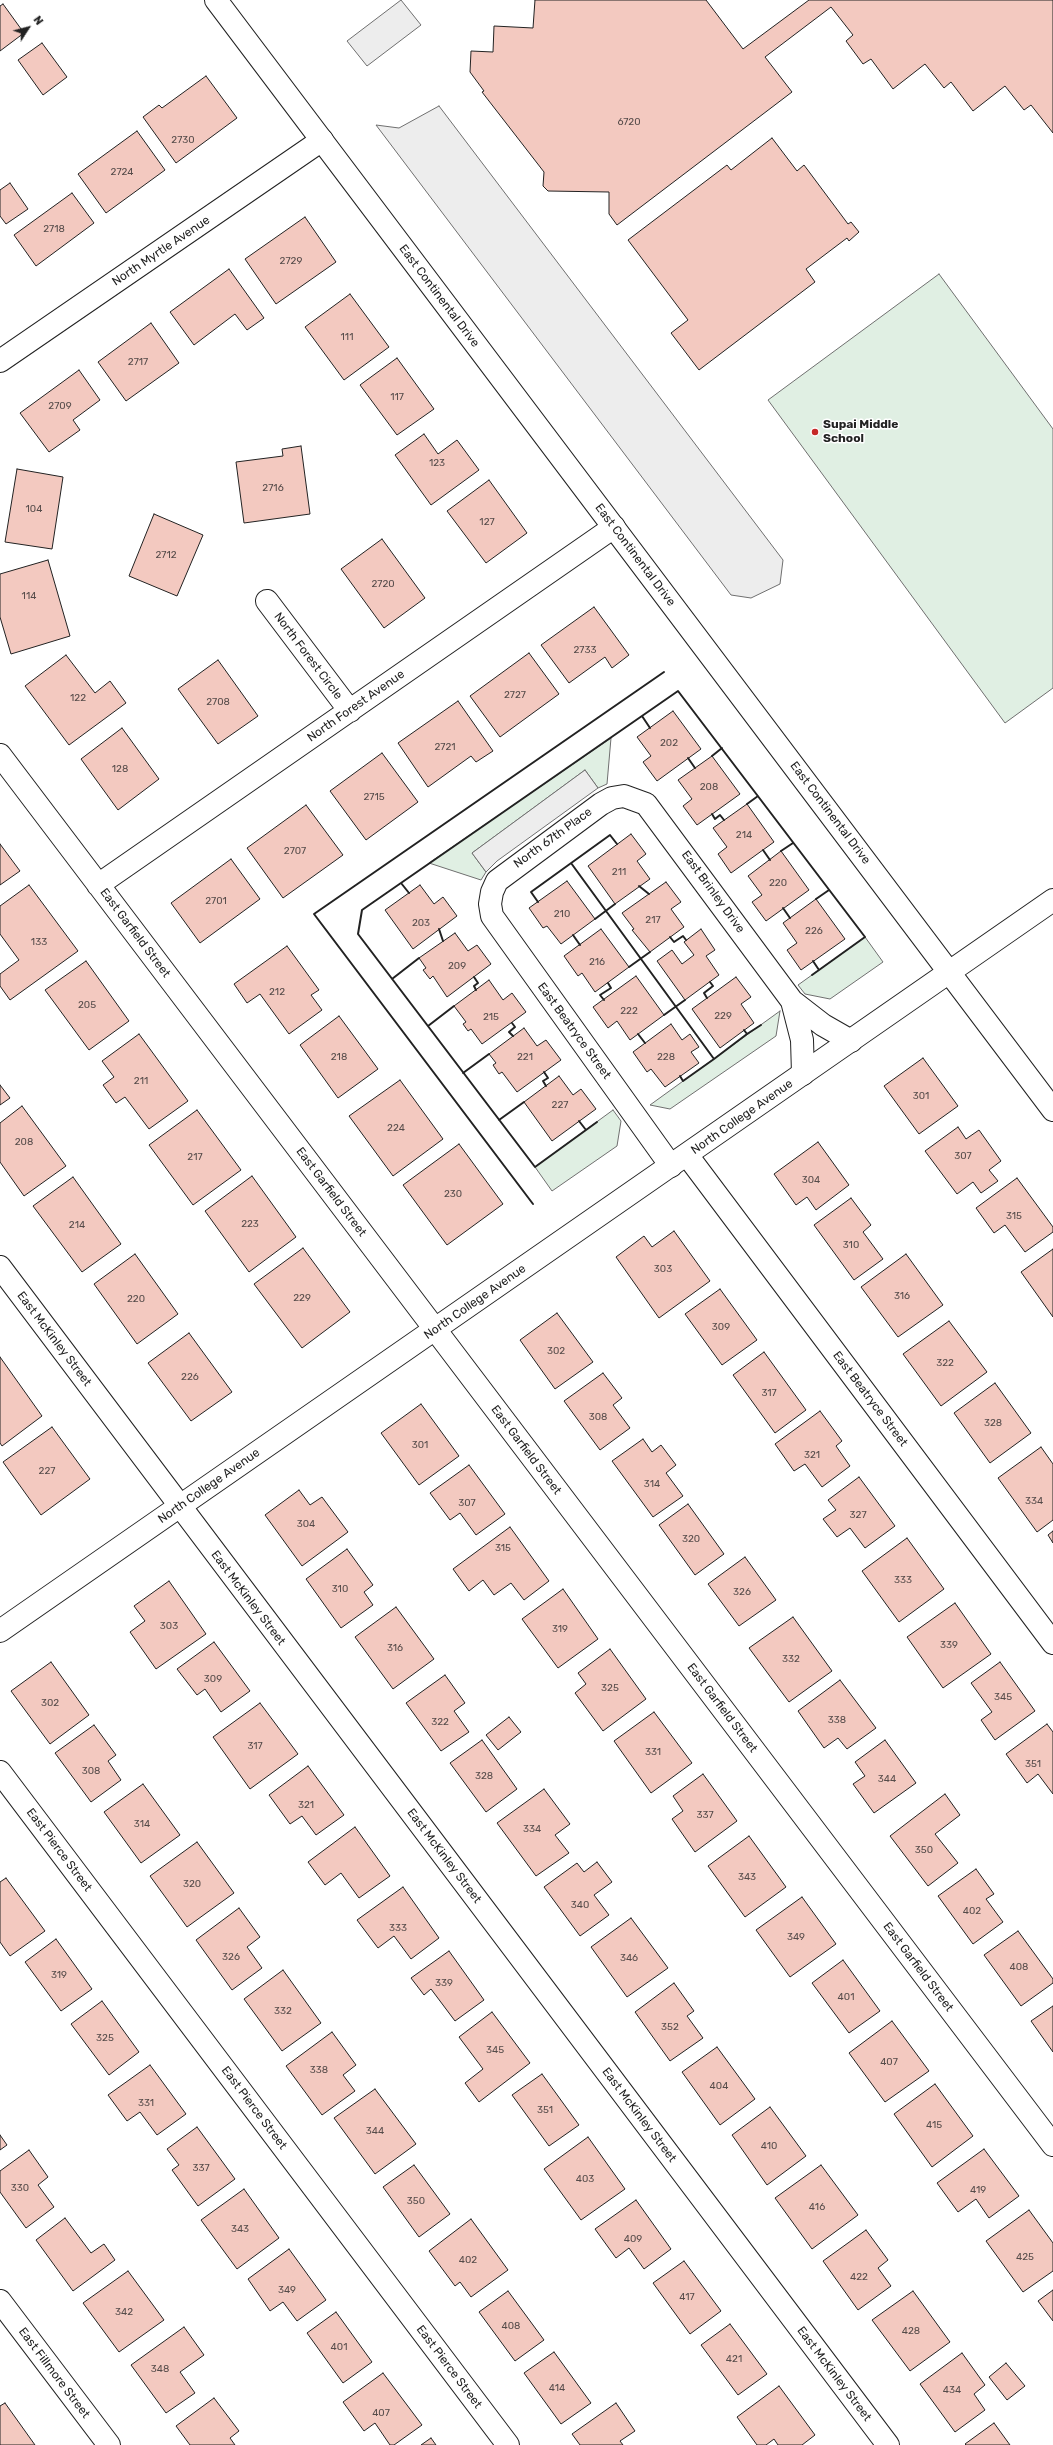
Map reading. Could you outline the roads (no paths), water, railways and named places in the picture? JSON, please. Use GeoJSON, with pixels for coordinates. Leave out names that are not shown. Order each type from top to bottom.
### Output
{"type":"FeatureCollection","features":[{"type":"Feature","properties":{"kind":"street","name":"East Continental Drive"},"geometry":{"type":"LineString","coordinates":[[216,0],[951,972],[1053,1110]]}},
{"type":"Feature","properties":{"kind":"street","name":"North Myrtle Avenue"},"geometry":{"type":"LineString","coordinates":[[0,361],[322,140]]}},
{"type":"Feature","properties":{"kind":"street","name":"North Forest Avenue"},"geometry":{"type":"LineString","coordinates":[[98,885],[614,527]]}},
{"type":"Feature","properties":{"kind":"street","name":"North Forest Circle"},"geometry":{"type":"LineString","coordinates":[[267,601],[350,710]]}},
{"type":"Feature","properties":{"kind":"street","name":"East Garfield Street"},"geometry":{"type":"LineString","coordinates":[[0,755],[1053,2145]]}},
{"type":"Feature","properties":{"kind":"street","name":"North 67th Place"},"geometry":{"type":"LineString","coordinates":[[492,892],[497,881],[544,845],[601,804],[612,798],[624,796]]}},
{"type":"Feature","properties":{"kind":"street","name":"East Brinley Drive"},"geometry":{"type":"LineString","coordinates":[[624,796],[646,804],[654,812],[792,1001],[823,1024],[851,1041]]}},
{"type":"Feature","properties":{"kind":"street","name":"East Beatryce Street"},"geometry":{"type":"LineString","coordinates":[[492,892],[491,910],[497,926],[1053,1643]]}},
{"type":"Feature","properties":{"kind":"street","name":"North College Avenue"},"geometry":{"type":"LineString","coordinates":[[0,1631],[1053,900]]}},
{"type":"Feature","properties":{"kind":"street","name":"East Brinley Drive"},"geometry":{"type":"LineString","coordinates":[[792,1001],[802,1040],[804,1074]]}},
{"type":"Feature","properties":{"kind":"street","name":"East McKinley Street"},"geometry":{"type":"LineString","coordinates":[[0,1267],[888,2445]]}},
{"type":"Feature","properties":{"kind":"street","name":"East Pierce Street"},"geometry":{"type":"LineString","coordinates":[[0,1772],[508,2445]]}},
{"type":"Feature","properties":{"kind":"street","name":"East Fillmore Street"},"geometry":{"type":"LineString","coordinates":[[0,2301],[109,2445]]}},
{"type":"Feature","properties":{"kind":"place","name":"Supai Middle School"},"geometry":{"type":"Point","coordinates":[815,432]}}]}
